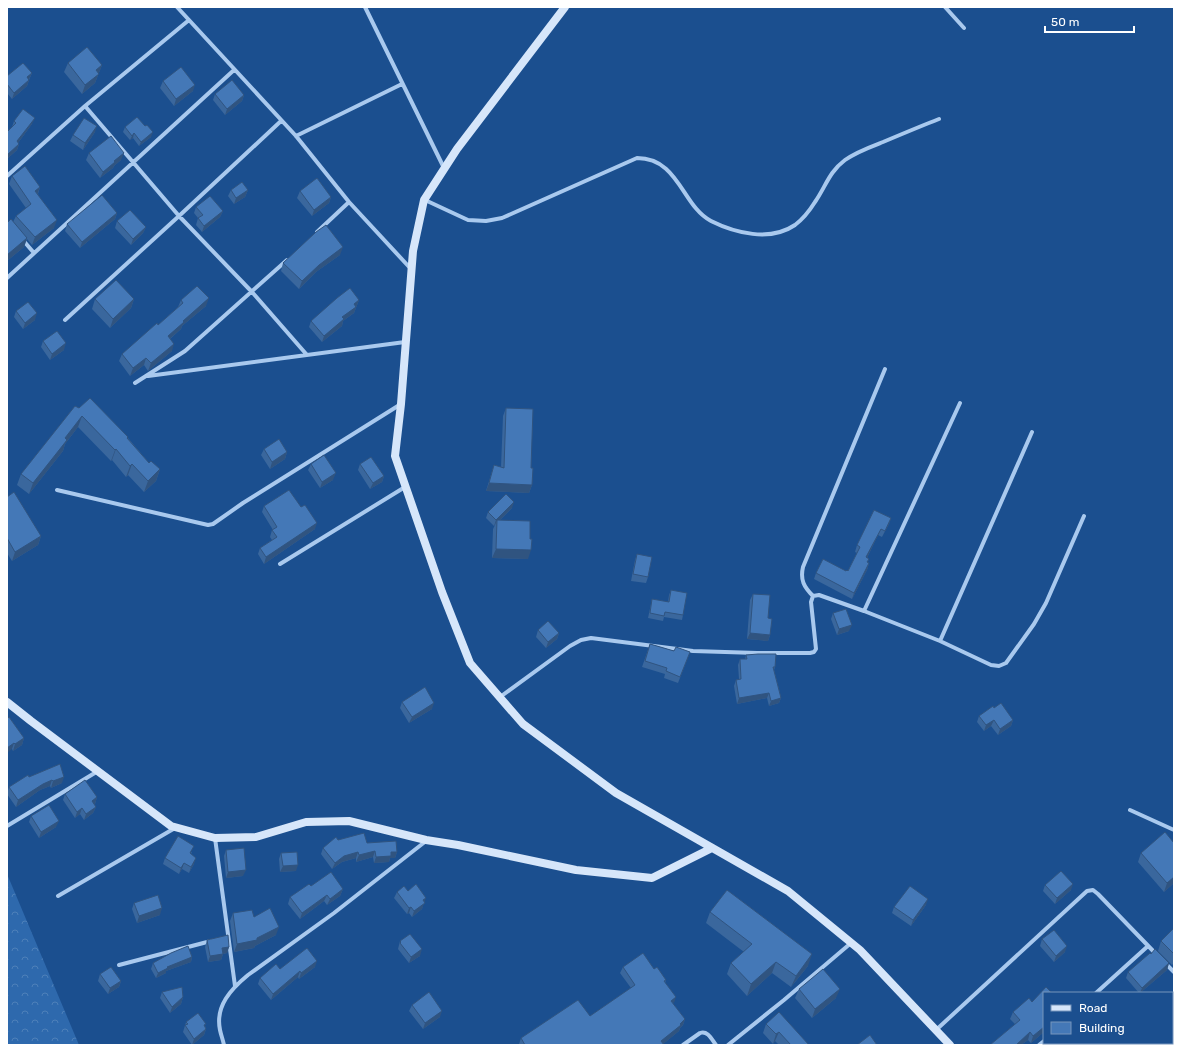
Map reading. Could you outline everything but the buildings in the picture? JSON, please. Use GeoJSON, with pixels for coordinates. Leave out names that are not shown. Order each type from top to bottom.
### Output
{"type":"FeatureCollection","features":[{"type":"Feature","properties":{"kind":"main road"},"geometry":{"type":"LineString","coordinates":[[565,7],[457,149],[424,200],[413,251],[401,404],[395,456],[442,592],[470,663],[522,724],[616,793],[788,891],[860,950],[949,1045]]}},
{"type":"Feature","properties":{"kind":"main road"},"geometry":{"type":"LineString","coordinates":[[7,702],[31,722],[171,826],[215,838],[256,837],[306,822],[349,821],[426,840],[458,845],[576,870],[652,878],[712,848]]}},
{"type":"Feature","properties":{"kind":"street"},"geometry":{"type":"LineString","coordinates":[[177,7],[296,136],[349,202],[411,269]]}},
{"type":"Feature","properties":{"kind":"street"},"geometry":{"type":"LineString","coordinates":[[365,7],[444,168]]}},
{"type":"Feature","properties":{"kind":"street"},"geometry":{"type":"LineString","coordinates":[[945,7],[964,28]]}},
{"type":"Feature","properties":{"kind":"street"},"geometry":{"type":"LineString","coordinates":[[7,176],[85,106],[188,20]]}},
{"type":"Feature","properties":{"kind":"street"},"geometry":{"type":"LineString","coordinates":[[7,278],[234,70]]}},
{"type":"Feature","properties":{"kind":"street"},"geometry":{"type":"LineString","coordinates":[[296,136],[402,84]]}},
{"type":"Feature","properties":{"kind":"street"},"geometry":{"type":"LineString","coordinates":[[85,106],[179,216],[252,292],[307,355]]}},
{"type":"Feature","properties":{"kind":"street"},"geometry":{"type":"LineString","coordinates":[[424,200],[468,220],[486,221],[502,218],[637,158],[646,158],[654,160],[669,172],[696,208],[707,219],[728,228],[751,234],[765,235],[783,231],[795,225],[806,215],[833,171],[845,160],[859,152],[940,119]]}},
{"type":"Feature","properties":{"kind":"street"},"geometry":{"type":"LineString","coordinates":[[64,320],[281,121]]}},
{"type":"Feature","properties":{"kind":"street"},"geometry":{"type":"LineString","coordinates":[[315,234],[349,202]]}},
{"type":"Feature","properties":{"kind":"street"},"geometry":{"type":"LineString","coordinates":[[21,238],[34,253]]}},
{"type":"Feature","properties":{"kind":"street"},"geometry":{"type":"LineString","coordinates":[[135,383],[185,351],[292,255]]}},
{"type":"Feature","properties":{"kind":"street"},"geometry":{"type":"LineString","coordinates":[[145,377],[405,342]]}},
{"type":"Feature","properties":{"kind":"street"},"geometry":{"type":"LineString","coordinates":[[813,596],[802,582],[801,575],[803,567],[885,369]]}},
{"type":"Feature","properties":{"kind":"street"},"geometry":{"type":"LineString","coordinates":[[864,611],[960,403]]}},
{"type":"Feature","properties":{"kind":"street"},"geometry":{"type":"LineString","coordinates":[[57,490],[208,525],[213,524],[243,503],[401,404]]}},
{"type":"Feature","properties":{"kind":"street"},"geometry":{"type":"LineString","coordinates":[[940,641],[1032,432]]}},
{"type":"Feature","properties":{"kind":"street"},"geometry":{"type":"LineString","coordinates":[[280,564],[406,487]]}},
{"type":"Feature","properties":{"kind":"street"},"geometry":{"type":"LineString","coordinates":[[813,596],[819,595],[864,611],[940,641],[990,665],[999,666],[1006,662],[1034,624],[1046,603],[1084,516]]}},
{"type":"Feature","properties":{"kind":"street"},"geometry":{"type":"LineString","coordinates":[[500,698],[570,646],[581,640],[591,638],[693,651],[757,653],[814,652],[816,649],[811,602],[813,596]]}},
{"type":"Feature","properties":{"kind":"street"},"geometry":{"type":"LineString","coordinates":[[7,826],[98,771]]}},
{"type":"Feature","properties":{"kind":"street"},"geometry":{"type":"LineString","coordinates":[[1130,810],[1174,830]]}},
{"type":"Feature","properties":{"kind":"street"},"geometry":{"type":"LineString","coordinates":[[58,896],[176,827]]}},
{"type":"Feature","properties":{"kind":"street"},"geometry":{"type":"LineString","coordinates":[[215,838],[235,986]]}},
{"type":"Feature","properties":{"kind":"street"},"geometry":{"type":"LineString","coordinates":[[224,1045],[220,1029],[219,1016],[222,1006],[235,986],[334,913],[426,840]]}},
{"type":"Feature","properties":{"kind":"street"},"geometry":{"type":"LineString","coordinates":[[936,1030],[1087,891],[1093,890],[1098,894],[1159,956]]}},
{"type":"Feature","properties":{"kind":"street"},"geometry":{"type":"LineString","coordinates":[[221,939],[228,937]]}},
{"type":"Feature","properties":{"kind":"street"},"geometry":{"type":"LineString","coordinates":[[119,965],[214,941]]}},
{"type":"Feature","properties":{"kind":"street"},"geometry":{"type":"LineString","coordinates":[[728,1045],[851,943]]}},
{"type":"Feature","properties":{"kind":"street"},"geometry":{"type":"LineString","coordinates":[[1097,992],[1148,946]]}},
{"type":"Feature","properties":{"kind":"street"},"geometry":{"type":"LineString","coordinates":[[1164,962],[1174,972]]}},
{"type":"Feature","properties":{"kind":"street"},"geometry":{"type":"LineString","coordinates":[[683,1045],[703,1032],[707,1033],[716,1045]]}},
{"type":"Feature","properties":{"kind":"green space"},"geometry":{"type":"Polygon","coordinates":[[[7,874],[79,1045],[7,1045],[7,874]]]}}]}
